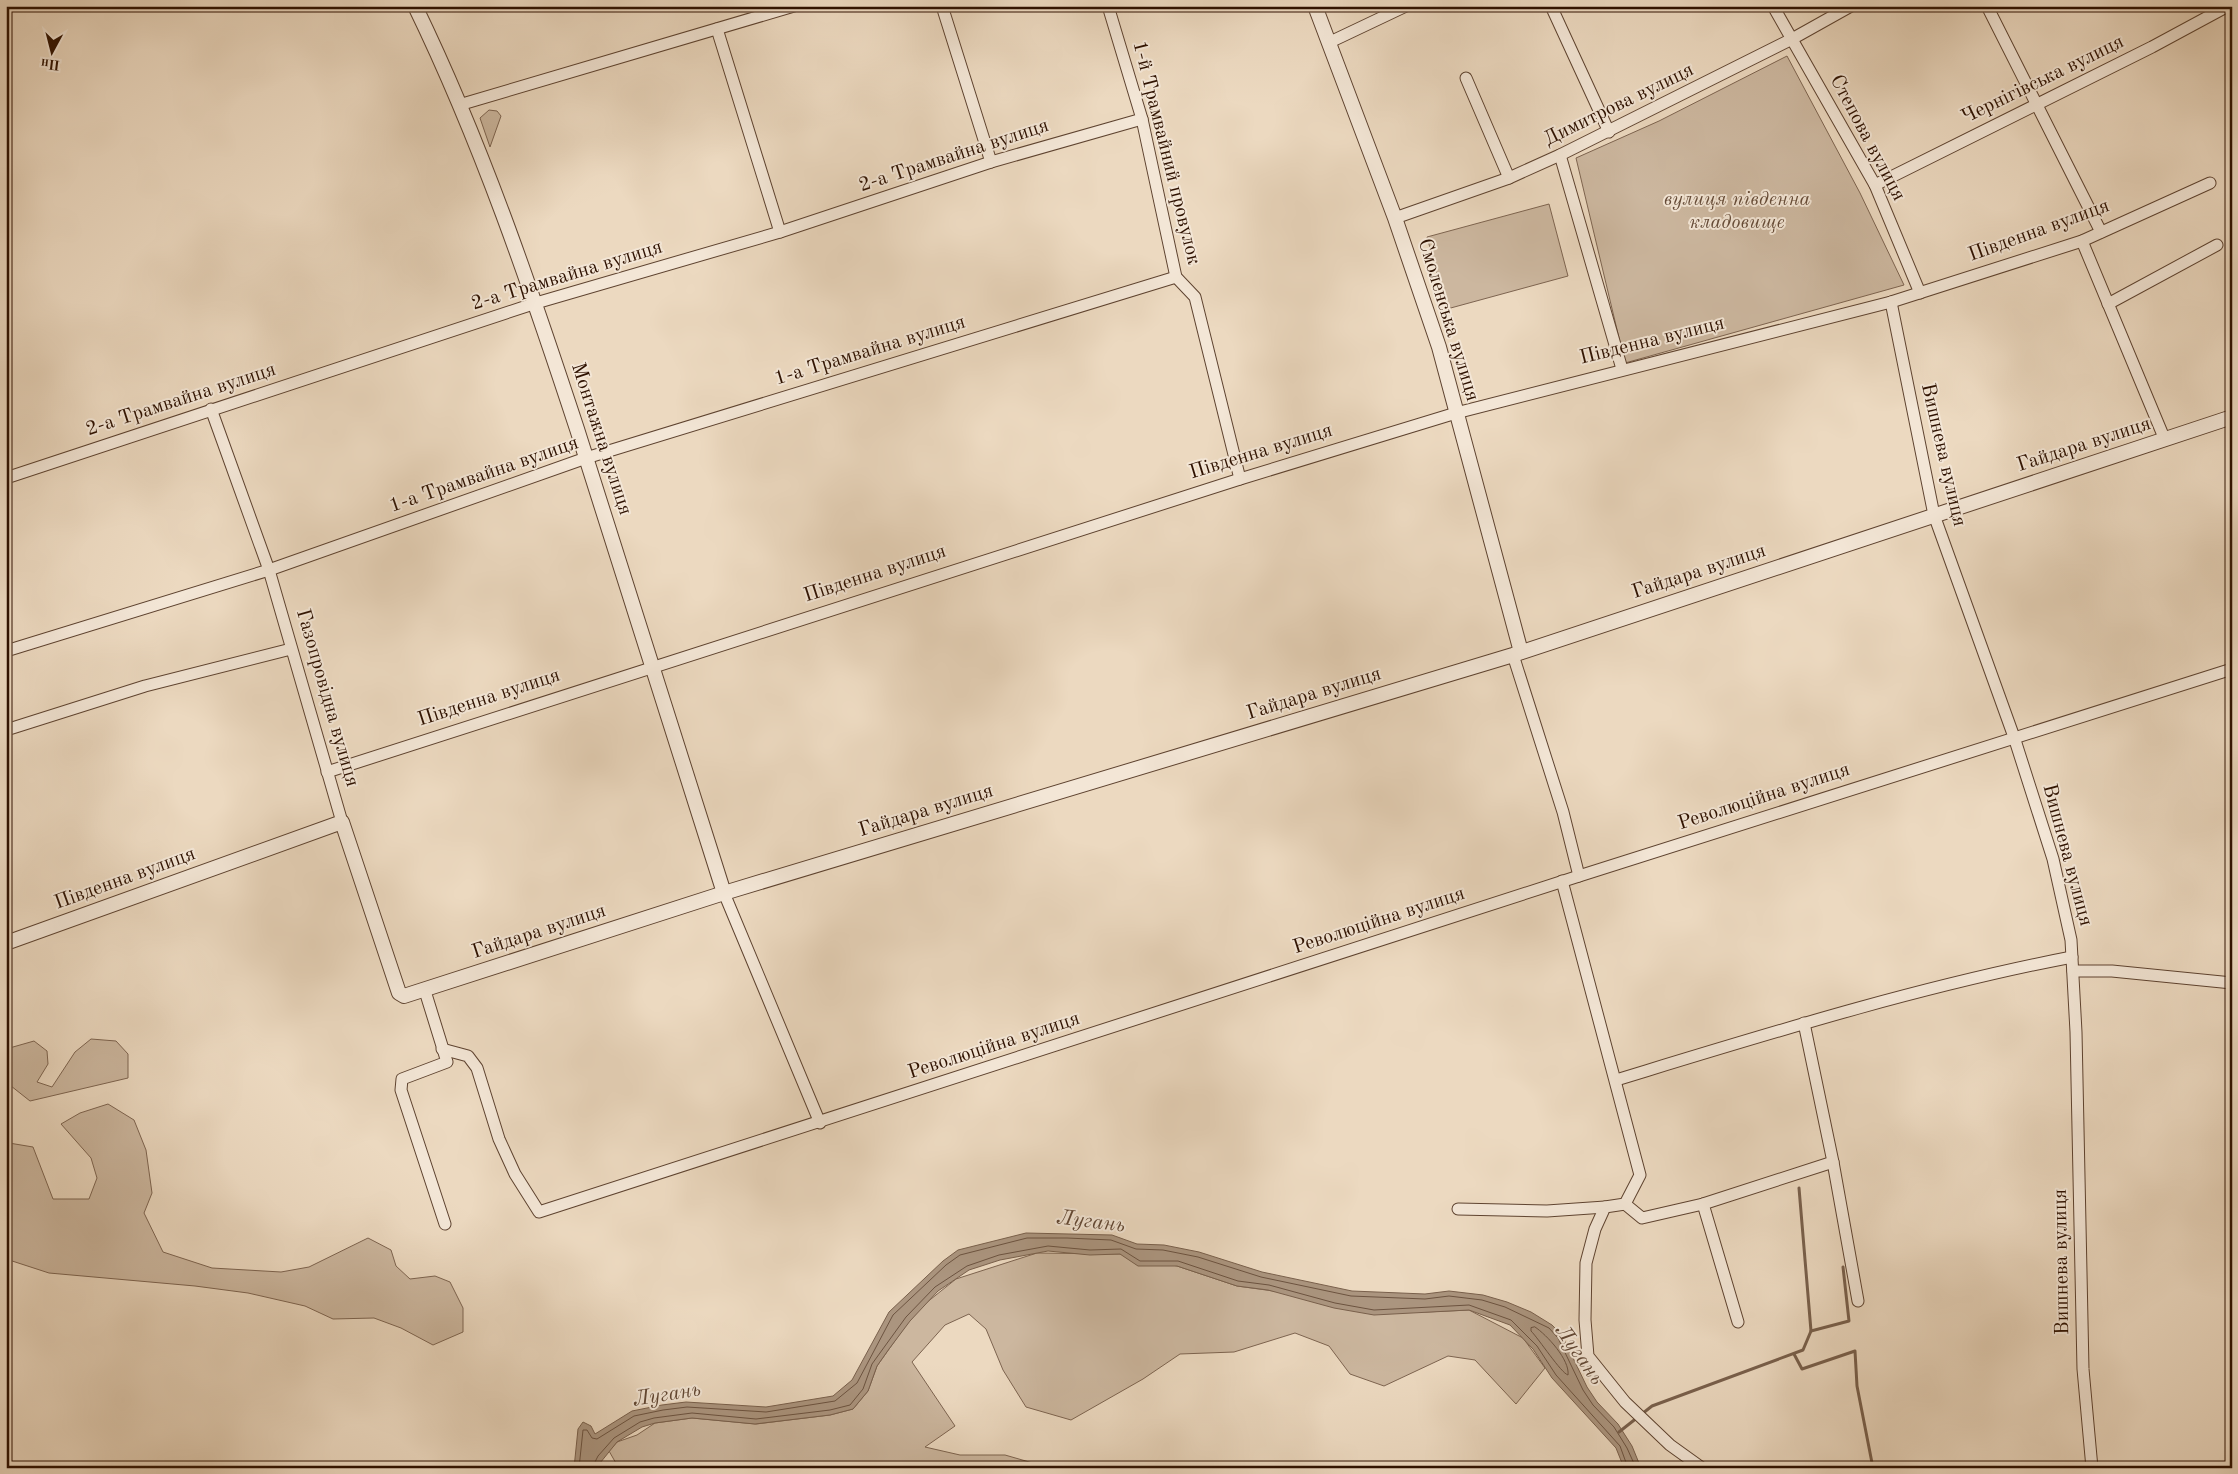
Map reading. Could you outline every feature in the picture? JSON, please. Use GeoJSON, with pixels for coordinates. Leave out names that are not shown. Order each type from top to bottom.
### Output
{"type":"FeatureCollection","features":[{"type":"Feature","properties":{"kind":"street","name":"Монтажна вулиця"},"geometry":{"type":"LineString","coordinates":[[415,6],[440,56],[518,250],[724,893]]}},
{"type":"Feature","properties":{"kind":"street"},"geometry":{"type":"LineString","coordinates":[[459,105],[794,6]]}},
{"type":"Feature","properties":{"kind":"street"},"geometry":{"type":"LineString","coordinates":[[942,6],[991,162]]}},
{"type":"Feature","properties":{"kind":"street","name":"1-й Трамвайний провулок"},"geometry":{"type":"LineString","coordinates":[[1108,6],[1142,119],[1176,277],[1195,297],[1240,479]]}},
{"type":"Feature","properties":{"kind":"street","name":"Смоленська вулиця"},"geometry":{"type":"LineString","coordinates":[[1314,6],[1395,218],[1439,347],[1517,654]]}},
{"type":"Feature","properties":{"kind":"street"},"geometry":{"type":"LineString","coordinates":[[1328,43],[1406,6]]}},
{"type":"Feature","properties":{"kind":"street"},"geometry":{"type":"LineString","coordinates":[[1551,6],[1610,132]]}},
{"type":"Feature","properties":{"kind":"street","name":"Степова вулиця"},"geometry":{"type":"LineString","coordinates":[[1772,6],[1874,185],[1920,292]]}},
{"type":"Feature","properties":{"kind":"street","name":"Димитрова вулиця"},"geometry":{"type":"LineString","coordinates":[[1395,218],[1509,178],[1610,132],[1792,39],[1851,6]]}},
{"type":"Feature","properties":{"kind":"street"},"geometry":{"type":"LineString","coordinates":[[1987,6],[2101,232]]}},
{"type":"Feature","properties":{"kind":"street","name":"Чернігівська вулиця"},"geometry":{"type":"LineString","coordinates":[[1874,185],[2227,6]]}},
{"type":"Feature","properties":{"kind":"street"},"geometry":{"type":"LineString","coordinates":[[717,29],[780,232]]}},
{"type":"Feature","properties":{"kind":"street"},"geometry":{"type":"LineString","coordinates":[[1466,78],[1509,178]]}},
{"type":"Feature","properties":{"kind":"street","name":"2-а Трамвайна вулиця"},"geometry":{"type":"LineString","coordinates":[[6,478],[536,303],[780,232],[991,162],[1142,119]]}},
{"type":"Feature","properties":{"kind":"street"},"geometry":{"type":"LineString","coordinates":[[1560,155],[1622,369]]}},
{"type":"Feature","properties":{"kind":"street","name":"Південна вулиця"},"geometry":{"type":"LineString","coordinates":[[327,772],[652,666],[1240,479],[1456,413],[1890,302],[2082,241],[2210,183]]}},
{"type":"Feature","properties":{"kind":"street"},"geometry":{"type":"LineString","coordinates":[[2082,241],[2165,440]]}},
{"type":"Feature","properties":{"kind":"street"},"geometry":{"type":"LineString","coordinates":[[2108,304],[2217,245]]}},
{"type":"Feature","properties":{"kind":"street","name":"1-а Трамвайна вулиця"},"geometry":{"type":"LineString","coordinates":[[6,651],[269,570],[586,458],[1176,277]]}},
{"type":"Feature","properties":{"kind":"street","name":"Вишнева вулиця"},"geometry":{"type":"LineString","coordinates":[[1890,302],[1934,515],[2014,737],[2053,859],[2071,940],[2084,1368],[2092,1468]]}},
{"type":"Feature","properties":{"kind":"street","name":"Газопровідна вулиця"},"geometry":{"type":"LineString","coordinates":[[211,409],[269,570],[342,822],[399,993],[404,996]]}},
{"type":"Feature","properties":{"kind":"street","name":"Гайдара вулиця"},"geometry":{"type":"LineString","coordinates":[[404,996],[425,991],[724,893],[1517,654],[2232,417]]}},
{"type":"Feature","properties":{"kind":"street"},"geometry":{"type":"LineString","coordinates":[[6,730],[145,686],[291,649]]}},
{"type":"Feature","properties":{"kind":"street"},"geometry":{"type":"LineString","coordinates":[[1517,654],[1579,876]]}},
{"type":"Feature","properties":{"kind":"street","name":"Революційна вулиця"},"geometry":{"type":"LineString","coordinates":[[442,1049],[468,1056],[477,1068],[499,1139],[515,1174],[538,1212],[820,1123],[1579,876],[2232,669]]}},
{"type":"Feature","properties":{"kind":"street","name":"Південна вулиця"},"geometry":{"type":"LineString","coordinates":[[6,944],[342,822]]}},
{"type":"Feature","properties":{"kind":"street"},"geometry":{"type":"LineString","coordinates":[[1562,882],[1640,1175],[1625,1204]]}},
{"type":"Feature","properties":{"kind":"street"},"geometry":{"type":"LineString","coordinates":[[724,893],[820,1123]]}},
{"type":"Feature","properties":{"kind":"street"},"geometry":{"type":"LineString","coordinates":[[1616,1080],[1804,1023],[1960,980],[2072,957]]}},
{"type":"Feature","properties":{"kind":"street"},"geometry":{"type":"LineString","coordinates":[[2073,971],[2112,971],[2232,983]]}},
{"type":"Feature","properties":{"kind":"street"},"geometry":{"type":"LineString","coordinates":[[425,991],[447,1062],[402,1079],[401,1090],[445,1224]]}},
{"type":"Feature","properties":{"kind":"street"},"geometry":{"type":"LineString","coordinates":[[1804,1023],[1833,1162],[1858,1301]]}},
{"type":"Feature","properties":{"kind":"street"},"geometry":{"type":"LineString","coordinates":[[1458,1209],[1547,1211],[1625,1204],[1642,1218],[1703,1204],[1833,1162]]}},
{"type":"Feature","properties":{"kind":"street"},"geometry":{"type":"LineString","coordinates":[[1703,1204],[1738,1322]]}},
{"type":"Feature","properties":{"kind":"street"},"geometry":{"type":"LineString","coordinates":[[1605,1207],[1594,1229],[1586,1263],[1585,1320],[1588,1356],[1625,1402],[1670,1444],[1702,1468]]}},
{"type":"Feature","properties":{"kind":"green space","name":"вулиця південна кладовище"},"geometry":{"type":"Polygon","coordinates":[[[1787,56],[1860,193],[1904,285],[1625,363],[1576,158],[1659,121],[1787,56]]]}},
{"type":"Feature","properties":{"kind":"green space"},"geometry":{"type":"Polygon","coordinates":[[[489,110],[497,111],[501,116],[490,147],[480,118],[489,110]]]}},
{"type":"Feature","properties":{"kind":"green space"},"geometry":{"type":"Polygon","coordinates":[[[1549,204],[1568,276],[1447,309],[1427,237],[1549,204]]]}},
{"type":"Feature","properties":{"kind":"green space"},"geometry":{"type":"Polygon","coordinates":[[[91,1039],[116,1041],[128,1054],[128,1078],[30,1101],[6,1082],[6,1049],[34,1041],[47,1051],[48,1064],[37,1082],[52,1087],[75,1052],[91,1039]]]}},
{"type":"Feature","properties":{"kind":"green space"},"geometry":{"type":"Polygon","coordinates":[[[108,1104],[134,1120],[146,1150],[152,1193],[144,1213],[163,1252],[212,1268],[281,1272],[309,1267],[368,1238],[391,1250],[396,1266],[410,1279],[435,1276],[450,1282],[463,1308],[463,1332],[433,1345],[401,1328],[374,1318],[333,1319],[305,1306],[248,1293],[195,1286],[49,1273],[6,1259],[6,1149],[9,1143],[33,1147],[53,1199],[89,1199],[97,1178],[91,1158],[61,1124],[80,1113],[108,1104]]]}},
{"type":"Feature","properties":{"kind":"green space"},"geometry":{"type":"Polygon","coordinates":[[[1037,1253],[1120,1254],[1177,1266],[1237,1286],[1426,1312],[1469,1310],[1523,1338],[1545,1368],[1516,1404],[1475,1360],[1448,1356],[1384,1386],[1350,1374],[1329,1346],[1295,1333],[1234,1352],[1180,1354],[1143,1379],[1071,1420],[1026,1407],[1003,1370],[986,1329],[969,1314],[945,1325],[912,1362],[955,1426],[925,1447],[960,1455],[1005,1455],[1050,1468],[605,1468],[617,1465],[609,1451],[617,1442],[637,1435],[655,1423],[692,1418],[756,1424],[830,1415],[853,1409],[868,1391],[877,1366],[909,1321],[926,1303],[956,1279],[1037,1253]]]}},
{"type":"Feature","properties":{"kind":"water"},"geometry":{"type":"Polygon","coordinates":[[[1026,1233],[1112,1235],[1137,1244],[1164,1245],[1199,1252],[1262,1272],[1352,1291],[1425,1294],[1449,1291],[1483,1295],[1507,1302],[1531,1312],[1552,1325],[1562,1335],[1587,1387],[1597,1402],[1618,1424],[1632,1446],[1641,1468],[1624,1468],[1616,1448],[1552,1378],[1533,1349],[1510,1325],[1469,1310],[1374,1315],[1334,1308],[1268,1290],[1237,1286],[1177,1266],[1138,1266],[1120,1254],[1090,1255],[1048,1251],[1000,1260],[969,1270],[938,1291],[910,1321],[889,1349],[877,1366],[868,1391],[853,1409],[830,1415],[755,1424],[692,1418],[655,1423],[642,1427],[617,1442],[596,1468],[574,1468],[578,1429],[583,1422],[591,1426],[595,1434],[632,1411],[662,1405],[686,1402],[766,1407],[833,1396],[852,1380],[889,1312],[943,1261],[958,1250],[1026,1233]]]}},
{"type":"Feature","properties":{"kind":"waterway"},"geometry":{"type":"LineString","coordinates":[[1619,1432],[1652,1406],[1803,1350],[1811,1331],[1799,1188]]}},
{"type":"Feature","properties":{"kind":"waterway"},"geometry":{"type":"LineString","coordinates":[[1811,1331],[1849,1321],[1843,1267]]}},
{"type":"Feature","properties":{"kind":"waterway"},"geometry":{"type":"LineString","coordinates":[[1794,1354],[1802,1369],[1855,1351],[1857,1386],[1873,1468]]}},
{"type":"Feature","properties":{"kind":"water label","name":"Лугань"},"geometry":{"type":"Point","coordinates":[1091,1222]}},
{"type":"Feature","properties":{"kind":"water label","name":"Лугань"},"geometry":{"type":"Point","coordinates":[1579,1355]}},
{"type":"Feature","properties":{"kind":"water label","name":"Лугань"},"geometry":{"type":"Point","coordinates":[667,1395]}}]}
